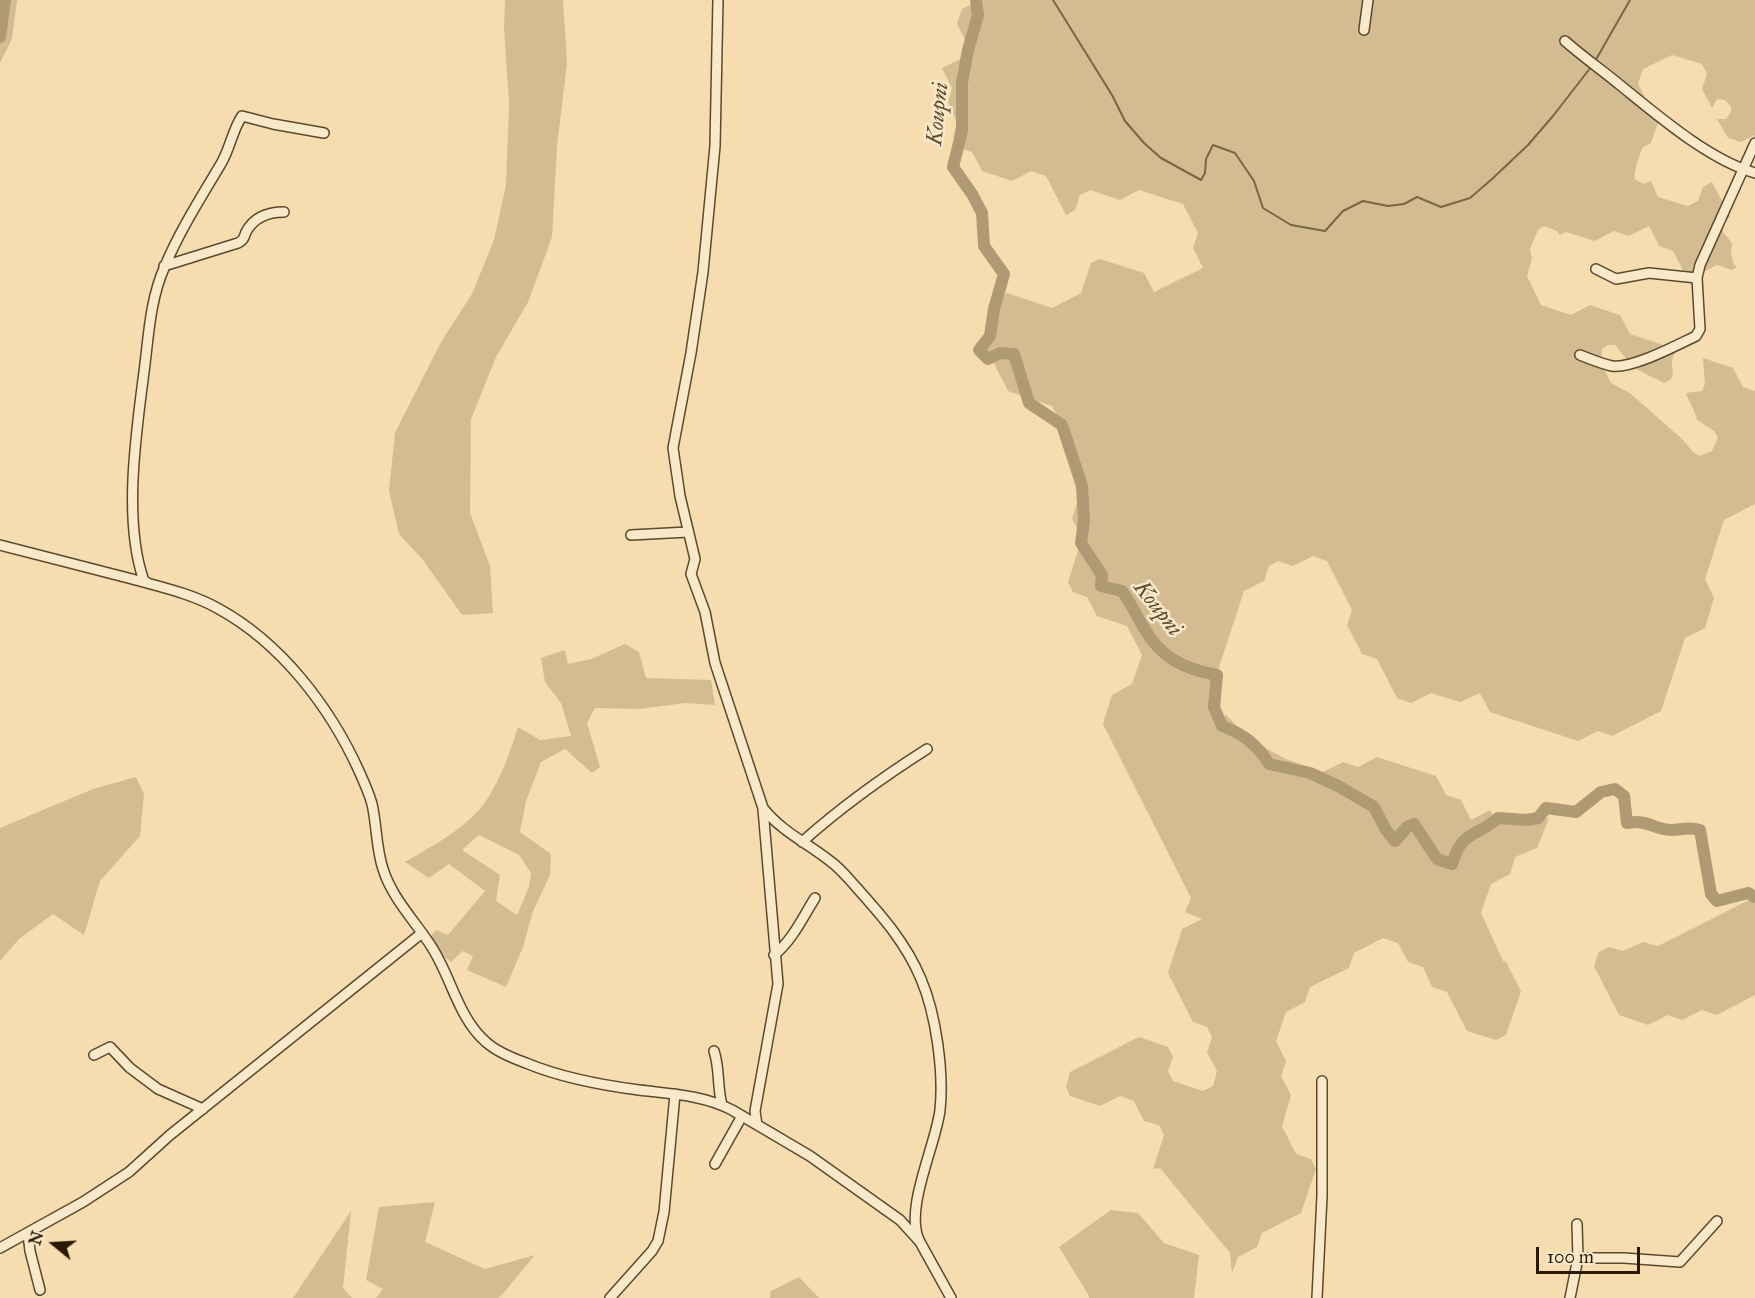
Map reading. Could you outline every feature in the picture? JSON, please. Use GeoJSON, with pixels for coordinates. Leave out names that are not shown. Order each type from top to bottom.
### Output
{"type":"FeatureCollection","features":[{"type":"Feature","properties":{"kind":"street"},"geometry":{"type":"LineString","coordinates":[[718,0],[715,146],[703,273],[673,448],[695,559],[691,574],[705,612],[715,663],[763,808],[778,984],[755,1111],[757,1125]]}},
{"type":"Feature","properties":{"kind":"street"},"geometry":{"type":"LineString","coordinates":[[1364,30],[1368,0]]}},
{"type":"Feature","properties":{"kind":"street"},"geometry":{"type":"LineString","coordinates":[[1565,42],[1671,126],[1696,143],[1743,169],[1755,173]]}},
{"type":"Feature","properties":{"kind":"street"},"geometry":{"type":"LineString","coordinates":[[153,585],[144,581],[142,575],[133,531],[133,503],[139,406],[148,330],[154,298],[164,266],[227,152],[242,116],[324,133]]}},
{"type":"Feature","properties":{"kind":"street"},"geometry":{"type":"LineString","coordinates":[[1580,355],[1612,366],[1623,366],[1696,336],[1700,329],[1697,278],[1700,265],[1755,143]]}},
{"type":"Feature","properties":{"kind":"street"},"geometry":{"type":"LineString","coordinates":[[164,266],[242,241],[248,228],[264,214],[284,212]]}},
{"type":"Feature","properties":{"kind":"street"},"geometry":{"type":"LineString","coordinates":[[1596,269],[1616,279],[1649,273],[1697,278]]}},
{"type":"Feature","properties":{"kind":"street"},"geometry":{"type":"LineString","coordinates":[[631,536],[688,532]]}},
{"type":"Feature","properties":{"kind":"street"},"geometry":{"type":"LineString","coordinates":[[0,545],[153,585],[201,601],[231,616],[273,650],[314,694],[339,733],[367,789],[372,805],[379,856],[391,888],[436,954],[477,1034],[492,1048],[524,1063],[561,1075],[615,1087],[703,1098],[722,1105],[810,1156],[888,1210],[911,1230],[920,1242]]}},
{"type":"Feature","properties":{"kind":"street"},"geometry":{"type":"LineString","coordinates":[[802,842],[864,791],[927,749]]}},
{"type":"Feature","properties":{"kind":"street"},"geometry":{"type":"LineString","coordinates":[[763,808],[776,823],[833,863],[882,916],[900,938],[922,981],[937,1045],[940,1108],[936,1132],[920,1184],[915,1213],[915,1233],[951,1298]]}},
{"type":"Feature","properties":{"kind":"street"},"geometry":{"type":"LineString","coordinates":[[774,955],[781,950],[815,898]]}},
{"type":"Feature","properties":{"kind":"street"},"geometry":{"type":"LineString","coordinates":[[0,1248],[111,1185],[422,933]]}},
{"type":"Feature","properties":{"kind":"street"},"geometry":{"type":"LineString","coordinates":[[94,1055],[107,1048],[113,1049],[130,1068],[158,1089],[203,1109]]}},
{"type":"Feature","properties":{"kind":"street"},"geometry":{"type":"LineString","coordinates":[[714,1051],[718,1062],[718,1091],[722,1105]]}},
{"type":"Feature","properties":{"kind":"street"},"geometry":{"type":"LineString","coordinates":[[1317,1298],[1322,1196],[1322,1081]]}},
{"type":"Feature","properties":{"kind":"street"},"geometry":{"type":"LineString","coordinates":[[610,1298],[652,1251],[658,1241],[664,1212],[675,1094]]}},
{"type":"Feature","properties":{"kind":"street"},"geometry":{"type":"LineString","coordinates":[[715,1164],[742,1116]]}},
{"type":"Feature","properties":{"kind":"street"},"geometry":{"type":"LineString","coordinates":[[1578,1258],[1624,1258],[1680,1262],[1717,1221]]}},
{"type":"Feature","properties":{"kind":"street"},"geometry":{"type":"LineString","coordinates":[[1570,1298],[1578,1258],[1576,1224]]}},
{"type":"Feature","properties":{"kind":"street"},"geometry":{"type":"LineString","coordinates":[[28,1234],[40,1290]]}},
{"type":"Feature","properties":{"kind":"shaded area"},"geometry":{"type":"Polygon","coordinates":[[[0,0],[17,0],[12,39],[0,63],[0,0]]]}},
{"type":"Feature","properties":{"kind":"shaded area"},"geometry":{"type":"Polygon","coordinates":[[[505,0],[563,0],[567,63],[557,146],[552,237],[528,302],[496,357],[471,419],[470,513],[490,566],[493,613],[462,615],[423,560],[399,534],[389,491],[395,433],[441,342],[472,294],[494,240],[506,185],[509,103],[504,28],[505,0]]]}},
{"type":"Feature","properties":{"kind":"shaded area"},"geometry":{"type":"Polygon","coordinates":[[[980,0],[1755,0],[1755,135],[1741,142],[1728,138],[1717,119],[1726,119],[1731,112],[1731,106],[1725,100],[1717,99],[1712,108],[1702,89],[1707,74],[1702,64],[1672,55],[1643,69],[1638,84],[1658,123],[1651,143],[1643,147],[1635,179],[1643,184],[1651,181],[1658,197],[1688,206],[1698,201],[1703,187],[1712,182],[1730,216],[1723,225],[1723,232],[1732,243],[1731,254],[1734,265],[1737,267],[1732,270],[1717,265],[1698,275],[1683,270],[1673,251],[1659,246],[1649,226],[1629,236],[1614,231],[1595,241],[1566,232],[1560,235],[1557,231],[1544,226],[1538,230],[1530,249],[1532,259],[1527,276],[1541,305],[1571,315],[1590,305],[1620,315],[1630,334],[1676,349],[1672,360],[1673,374],[1671,379],[1664,383],[1634,368],[1615,345],[1608,345],[1602,349],[1601,363],[1611,383],[1630,393],[1699,456],[1712,451],[1718,438],[1714,431],[1697,420],[1686,393],[1702,391],[1705,384],[1703,358],[1733,368],[1743,387],[1755,391],[1755,504],[1724,520],[1705,579],[1714,598],[1705,628],[1685,638],[1661,711],[1612,736],[1598,731],[1578,741],[1490,712],[1480,693],[1460,702],[1431,693],[1411,703],[1397,698],[1377,659],[1362,654],[1347,625],[1352,610],[1327,561],[1313,556],[1293,566],[1278,561],[1269,566],[1264,581],[1244,591],[1210,694],[1224,721],[1225,714],[1252,741],[1286,759],[1323,772],[1343,762],[1358,767],[1377,757],[1436,776],[1446,795],[1461,800],[1471,820],[1490,810],[1496,821],[1502,818],[1549,818],[1537,848],[1515,857],[1510,874],[1491,884],[1481,913],[1503,961],[1506,962],[1521,991],[1506,1035],[1496,1040],[1467,1031],[1447,992],[1432,987],[1423,967],[1408,962],[1398,943],[1383,938],[1354,953],[1349,968],[1310,987],[1305,1002],[1286,1012],[1276,1041],[1286,1061],[1281,1076],[1291,1095],[1282,1126],[1296,1154],[1311,1159],[1316,1169],[1301,1213],[1262,1233],[1257,1247],[1238,1257],[1232,1273],[1230,1253],[1160,1168],[1153,1169],[1164,1135],[1159,1125],[1144,1121],[1134,1101],[1120,1096],[1100,1106],[1070,1096],[1066,1087],[1070,1072],[1139,1037],[1168,1047],[1173,1057],[1168,1071],[1173,1081],[1203,1091],[1213,1086],[1217,1071],[1207,1052],[1212,1037],[1207,1027],[1193,1022],[1168,973],[1182,929],[1202,919],[1185,912],[1191,898],[1103,724],[1112,695],[1132,684],[1142,655],[1127,626],[1097,616],[1087,597],[1073,592],[1068,582],[1082,538],[1072,518],[1082,489],[1072,469],[1077,454],[1052,406],[1008,391],[983,342],[998,298],[1007,293],[1052,308],[1081,293],[1091,263],[1100,259],[1144,273],[1154,292],[1203,268],[1193,248],[1198,233],[1183,204],[1139,190],[1120,200],[1090,190],[1080,195],[1075,210],[1066,215],[1046,176],[1031,171],[1012,181],[982,171],[972,152],[958,147],[953,137],[957,122],[948,103],[952,88],[942,68],[962,58],[967,44],[957,24],[962,9],[980,0]]]}},
{"type":"Feature","properties":{"kind":"shaded area"},"geometry":{"type":"Polygon","coordinates":[[[625,644],[639,652],[646,678],[711,680],[715,705],[685,703],[639,709],[595,708],[587,723],[600,767],[592,773],[565,749],[541,762],[526,801],[520,832],[551,854],[550,875],[533,911],[523,947],[506,987],[467,970],[473,956],[463,951],[451,962],[425,942],[436,930],[448,935],[485,891],[449,864],[429,878],[405,862],[453,833],[478,811],[497,782],[518,727],[540,740],[571,736],[561,703],[545,682],[541,658],[565,650],[568,664],[591,659],[625,644]],[[479,835],[462,850],[500,875],[496,901],[517,915],[529,887],[531,873],[519,855],[479,835]]]}},
{"type":"Feature","properties":{"kind":"shaded area"},"geometry":{"type":"Polygon","coordinates":[[[136,777],[144,794],[140,836],[100,881],[84,935],[53,914],[19,939],[0,961],[0,828],[93,789],[136,777]]]}},
{"type":"Feature","properties":{"kind":"shaded area"},"geometry":{"type":"Polygon","coordinates":[[[1755,897],[1755,995],[1717,1015],[1702,1010],[1682,1020],[1668,1015],[1648,1025],[1619,1015],[1594,966],[1599,952],[1609,947],[1623,951],[1643,942],[1658,946],[1755,897]]]}},
{"type":"Feature","properties":{"kind":"shaded area"},"geometry":{"type":"Polygon","coordinates":[[[435,1202],[425,1242],[485,1269],[535,1255],[501,1296],[498,1298],[376,1298],[383,1289],[366,1280],[379,1207],[435,1202]]]}},
{"type":"Feature","properties":{"kind":"shaded area"},"geometry":{"type":"Polygon","coordinates":[[[1111,1210],[1138,1213],[1164,1243],[1199,1255],[1194,1298],[1089,1298],[1059,1247],[1111,1210]]]}},
{"type":"Feature","properties":{"kind":"shaded area"},"geometry":{"type":"Polygon","coordinates":[[[351,1211],[343,1288],[352,1298],[293,1298],[351,1211]]]}},
{"type":"Feature","properties":{"kind":"shaded area"},"geometry":{"type":"Polygon","coordinates":[[[799,1277],[819,1298],[770,1298],[771,1291],[799,1277]]]}},
{"type":"Feature","properties":{"kind":"waterway"},"geometry":{"type":"LineString","coordinates":[[0,37],[5,0]]}},
{"type":"Feature","properties":{"kind":"waterway","name":"Koupni"},"geometry":{"type":"LineString","coordinates":[[976,0],[978,15],[962,83],[962,131],[953,167],[982,213],[984,246],[1004,274],[994,309],[990,336],[979,350],[988,359],[1000,353],[1014,354],[1029,403],[1062,425],[1082,486],[1084,520],[1081,543],[1102,575],[1101,586],[1122,591],[1151,638],[1166,654],[1184,665],[1217,675],[1214,707],[1222,726],[1249,740],[1269,764],[1310,773],[1374,807],[1386,830],[1395,841],[1407,827],[1414,824],[1437,859],[1452,864],[1460,845],[1498,818],[1527,820],[1538,818],[1546,808],[1576,812],[1601,792],[1615,789],[1624,796],[1627,823],[1640,822],[1671,830],[1688,828],[1700,830],[1711,894],[1717,901],[1748,893],[1755,897]]}},
{"type":"Feature","properties":{"kind":"waterway"},"geometry":{"type":"LineString","coordinates":[[1053,0],[1112,95],[1125,121],[1161,158],[1201,180],[1205,173],[1206,159],[1213,145],[1235,153],[1254,181],[1263,208],[1291,225],[1325,231],[1343,211],[1363,201],[1388,206],[1404,204],[1417,197],[1441,207],[1470,198],[1528,145],[1591,67]]}},
{"type":"Feature","properties":{"kind":"waterway"},"geometry":{"type":"LineString","coordinates":[[1594,63],[1630,0]]}}]}
